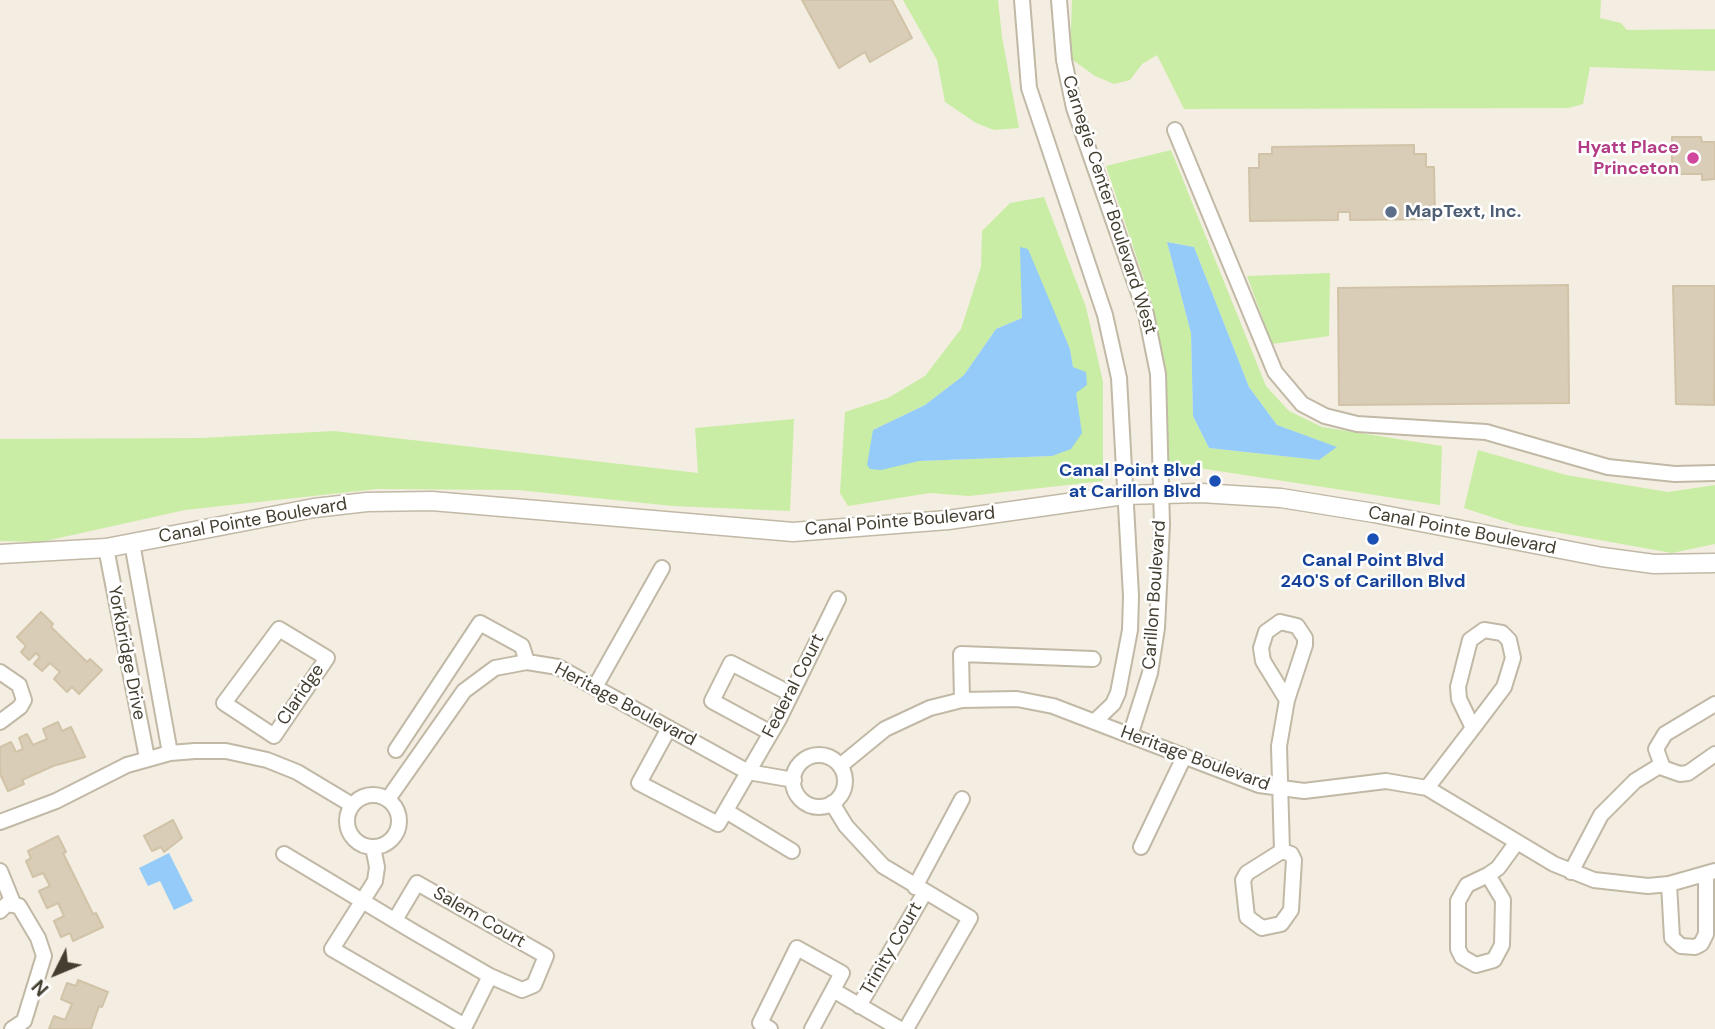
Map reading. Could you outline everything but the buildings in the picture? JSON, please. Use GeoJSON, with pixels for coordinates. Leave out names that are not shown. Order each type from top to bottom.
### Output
{"type":"FeatureCollection","features":[{"type":"Feature","properties":{"kind":"street"},"geometry":{"type":"LineString","coordinates":[[1022,0],[1029,88],[1114,346],[1119,378],[1124,495]]}},
{"type":"Feature","properties":{"kind":"street","name":"Carnegie Center Boulevard West"},"geometry":{"type":"LineString","coordinates":[[1059,0],[1064,60],[1074,108],[1146,314],[1153,344],[1158,374],[1160,494]]}},
{"type":"Feature","properties":{"kind":"street"},"geometry":{"type":"LineString","coordinates":[[1175,130],[1275,372],[1302,404],[1325,416],[1357,424],[1486,432],[1617,468],[1675,474],[1715,473]]}},
{"type":"Feature","properties":{"kind":"street","name":"Canal Pointe Boulevard"},"geometry":{"type":"LineString","coordinates":[[0,554],[106,548],[301,510],[367,502],[432,500],[793,532],[921,523],[1124,495],[1201,493],[1280,498],[1602,557],[1654,564],[1715,563]]}},
{"type":"Feature","properties":{"kind":"street","name":"Carillon Boulevard"},"geometry":{"type":"LineString","coordinates":[[1130,736],[1150,673],[1157,628],[1162,525],[1160,494]]}},
{"type":"Feature","properties":{"kind":"street","name":"Carillon Boulevard"},"geometry":{"type":"LineString","coordinates":[[1094,722],[1105,714],[1118,693],[1130,629],[1131,596],[1124,495]]}},
{"type":"Feature","properties":{"kind":"street","name":"Yorkbridge Drive"},"geometry":{"type":"LineString","coordinates":[[132,543],[170,752]]}},
{"type":"Feature","properties":{"kind":"street","name":"Yorkbridge Drive"},"geometry":{"type":"LineString","coordinates":[[106,548],[146,758]]}},
{"type":"Feature","properties":{"kind":"street"},"geometry":{"type":"LineString","coordinates":[[595,687],[662,568]]}},
{"type":"Feature","properties":{"kind":"street","name":"Federal Court"},"geometry":{"type":"LineString","coordinates":[[726,811],[771,733],[838,599]]}},
{"type":"Feature","properties":{"kind":"street"},"geometry":{"type":"LineString","coordinates":[[1282,851],[1283,790],[1279,746],[1287,700],[1305,645],[1302,631],[1287,622],[1271,627],[1261,648],[1263,661],[1287,700]]}},
{"type":"Feature","properties":{"kind":"street"},"geometry":{"type":"LineString","coordinates":[[396,750],[480,623],[522,646],[527,662]]}},
{"type":"Feature","properties":{"kind":"street","name":"Claridge"},"geometry":{"type":"LineString","coordinates":[[279,629],[327,658],[274,736],[225,703],[279,629]]}},
{"type":"Feature","properties":{"kind":"street"},"geometry":{"type":"LineString","coordinates":[[1427,788],[1474,728],[1504,687],[1512,666],[1513,649],[1502,633],[1491,630],[1476,634],[1470,640],[1458,687],[1459,699],[1474,728]]}},
{"type":"Feature","properties":{"kind":"street"},"geometry":{"type":"LineString","coordinates":[[962,700],[961,654],[1093,659]]}},
{"type":"Feature","properties":{"kind":"street","name":"Heritage Boulevard"},"geometry":{"type":"LineString","coordinates":[[388,799],[464,691],[495,668],[527,662],[558,667],[748,772],[794,780]]}},
{"type":"Feature","properties":{"kind":"street"},"geometry":{"type":"LineString","coordinates":[[771,733],[712,701],[731,663],[791,694]]}},
{"type":"Feature","properties":{"kind":"street"},"geometry":{"type":"LineString","coordinates":[[0,672],[19,685],[24,700],[20,707],[0,722]]}},
{"type":"Feature","properties":{"kind":"street","name":"Heritage Boulevard"},"geometry":{"type":"LineString","coordinates":[[839,766],[861,746],[907,717],[962,700],[1017,699],[1053,706],[1259,786],[1304,791],[1386,781],[1427,788],[1571,872],[1621,884],[1669,884],[1710,873]]}},
{"type":"Feature","properties":{"kind":"street"},"geometry":{"type":"LineString","coordinates":[[1715,704],[1660,739],[1656,748],[1661,765],[1671,773],[1688,773],[1715,754]]}},
{"type":"Feature","properties":{"kind":"street"},"geometry":{"type":"LineString","coordinates":[[669,728],[639,783],[718,824],[726,811],[792,851]]}},
{"type":"Feature","properties":{"kind":"street"},"geometry":{"type":"LineString","coordinates":[[267,760],[274,736]]}},
{"type":"Feature","properties":{"kind":"street"},"geometry":{"type":"LineString","coordinates":[[0,822],[56,801],[146,758],[170,752],[226,751],[267,760],[297,772],[352,805]]}},
{"type":"Feature","properties":{"kind":"street"},"geometry":{"type":"LineString","coordinates":[[814,755],[824,756],[839,766],[844,787],[832,803],[817,807],[806,804],[794,790],[798,765],[814,755]]}},
{"type":"Feature","properties":{"kind":"street"},"geometry":{"type":"LineString","coordinates":[[1141,846],[1184,757]]}},
{"type":"Feature","properties":{"kind":"street"},"geometry":{"type":"LineString","coordinates":[[1571,872],[1601,816],[1635,781],[1661,765]]}},
{"type":"Feature","properties":{"kind":"street"},"geometry":{"type":"LineString","coordinates":[[370,795],[388,799],[397,810],[397,830],[384,844],[363,845],[350,832],[348,814],[352,805],[370,795]]}},
{"type":"Feature","properties":{"kind":"street","name":"Trinity Court"},"geometry":{"type":"LineString","coordinates":[[859,1006],[920,889],[962,799]]}},
{"type":"Feature","properties":{"kind":"street","name":"Trinity Court"},"geometry":{"type":"LineString","coordinates":[[832,803],[866,849],[883,866],[970,918],[906,1029]]}},
{"type":"Feature","properties":{"kind":"street"},"geometry":{"type":"LineString","coordinates":[[1488,875],[1503,900],[1503,944],[1494,960],[1476,965],[1462,957],[1458,949],[1458,901],[1467,885],[1498,868],[1517,842]]}},
{"type":"Feature","properties":{"kind":"street"},"geometry":{"type":"LineString","coordinates":[[373,846],[377,867],[375,881],[360,900],[332,949],[465,1027],[490,976]]}},
{"type":"Feature","properties":{"kind":"street"},"geometry":{"type":"LineString","coordinates":[[1282,851],[1291,854],[1294,860],[1291,910],[1281,924],[1262,928],[1247,917],[1243,880],[1247,873],[1282,851]]}},
{"type":"Feature","properties":{"kind":"street","name":"Salem Court"},"geometry":{"type":"LineString","coordinates":[[284,854],[360,900],[394,920],[490,976],[522,990],[534,985],[546,956],[417,883],[394,920]]}},
{"type":"Feature","properties":{"kind":"street"},"geometry":{"type":"LineString","coordinates":[[0,871],[6,907],[19,906],[38,938],[44,956],[24,1021],[11,1029],[0,1026]]}},
{"type":"Feature","properties":{"kind":"street"},"geometry":{"type":"LineString","coordinates":[[1669,884],[1672,938],[1681,946],[1695,947],[1701,944],[1706,934],[1710,873]]}},
{"type":"Feature","properties":{"kind":"street","name":"Trinity Court"},"geometry":{"type":"LineString","coordinates":[[770,1029],[760,1023],[797,948],[842,973],[812,1029]]}},
{"type":"Feature","properties":{"kind":"street","name":"Trinity Court"},"geometry":{"type":"LineString","coordinates":[[833,990],[900,1029]]}},
{"type":"Feature","properties":{"kind":"green space"},"geometry":{"type":"Polygon","coordinates":[[[903,0],[998,0],[1019,128],[994,130],[976,123],[945,102],[937,60],[903,0]]]}},
{"type":"Feature","properties":{"kind":"green space"},"geometry":{"type":"Polygon","coordinates":[[[1072,0],[1601,0],[1600,18],[1621,23],[1627,30],[1715,29],[1715,71],[1590,67],[1583,104],[1568,108],[1184,109],[1157,55],[1142,64],[1130,80],[1114,84],[1095,76],[1070,58],[1072,0]]]}},
{"type":"Feature","properties":{"kind":"green space"},"geometry":{"type":"Polygon","coordinates":[[[1171,150],[1266,386],[1289,411],[1322,427],[1442,446],[1440,505],[1166,463],[1163,371],[1151,300],[1106,166],[1171,150]],[[1167,242],[1191,333],[1193,416],[1209,448],[1319,460],[1336,447],[1277,425],[1249,387],[1194,247],[1167,242]]]}},
{"type":"Feature","properties":{"kind":"green space"},"geometry":{"type":"Polygon","coordinates":[[[1044,197],[1086,307],[1103,382],[1103,481],[969,496],[930,493],[848,506],[840,493],[845,412],[888,398],[925,376],[961,329],[981,267],[982,231],[1010,203],[1044,197]],[[1021,248],[1022,318],[996,329],[964,375],[925,405],[873,430],[919,461],[1052,456],[1073,368],[1070,349],[1021,248]]]}},
{"type":"Feature","properties":{"kind":"green space"},"geometry":{"type":"Polygon","coordinates":[[[1330,273],[1329,336],[1272,344],[1247,276],[1330,273]]]}},
{"type":"Feature","properties":{"kind":"green space"},"geometry":{"type":"Polygon","coordinates":[[[794,419],[790,511],[673,506],[518,490],[377,489],[185,510],[41,542],[0,541],[0,439],[201,438],[334,431],[698,473],[695,428],[794,419]]]}},
{"type":"Feature","properties":{"kind":"green space"},"geometry":{"type":"Polygon","coordinates":[[[1478,450],[1566,475],[1668,492],[1715,485],[1715,544],[1672,553],[1516,525],[1464,508],[1478,450]]]}},
{"type":"Feature","properties":{"kind":"water"},"geometry":{"type":"Polygon","coordinates":[[[1167,242],[1194,247],[1249,387],[1277,425],[1337,447],[1319,460],[1209,448],[1193,416],[1191,333],[1167,242]]]}},
{"type":"Feature","properties":{"kind":"water"},"geometry":{"type":"Polygon","coordinates":[[[1020,247],[1028,249],[1070,349],[1073,367],[1086,372],[1087,385],[1076,393],[1082,433],[1071,449],[1052,456],[919,461],[881,470],[870,469],[867,465],[873,430],[925,405],[964,375],[996,329],[1022,318],[1020,247]]]}},
{"type":"Feature","properties":{"kind":"water"},"geometry":{"type":"Polygon","coordinates":[[[169,853],[193,901],[174,910],[160,881],[148,886],[139,868],[169,853]]]}},
{"type":"Feature","properties":{"kind":"place","name":"Hyatt Place Princeton"},"geometry":{"type":"Point","coordinates":[1693,158]}},
{"type":"Feature","properties":{"kind":"place","name":"MapText, Inc."},"geometry":{"type":"Point","coordinates":[1391,212]}},
{"type":"Feature","properties":{"kind":"place","name":"Canal Point Blvd at Carillon Blvd"},"geometry":{"type":"Point","coordinates":[1215,481]}},
{"type":"Feature","properties":{"kind":"place","name":"Canal Point Blvd 240'S of Carillon Blvd"},"geometry":{"type":"Point","coordinates":[1373,539]}}]}
